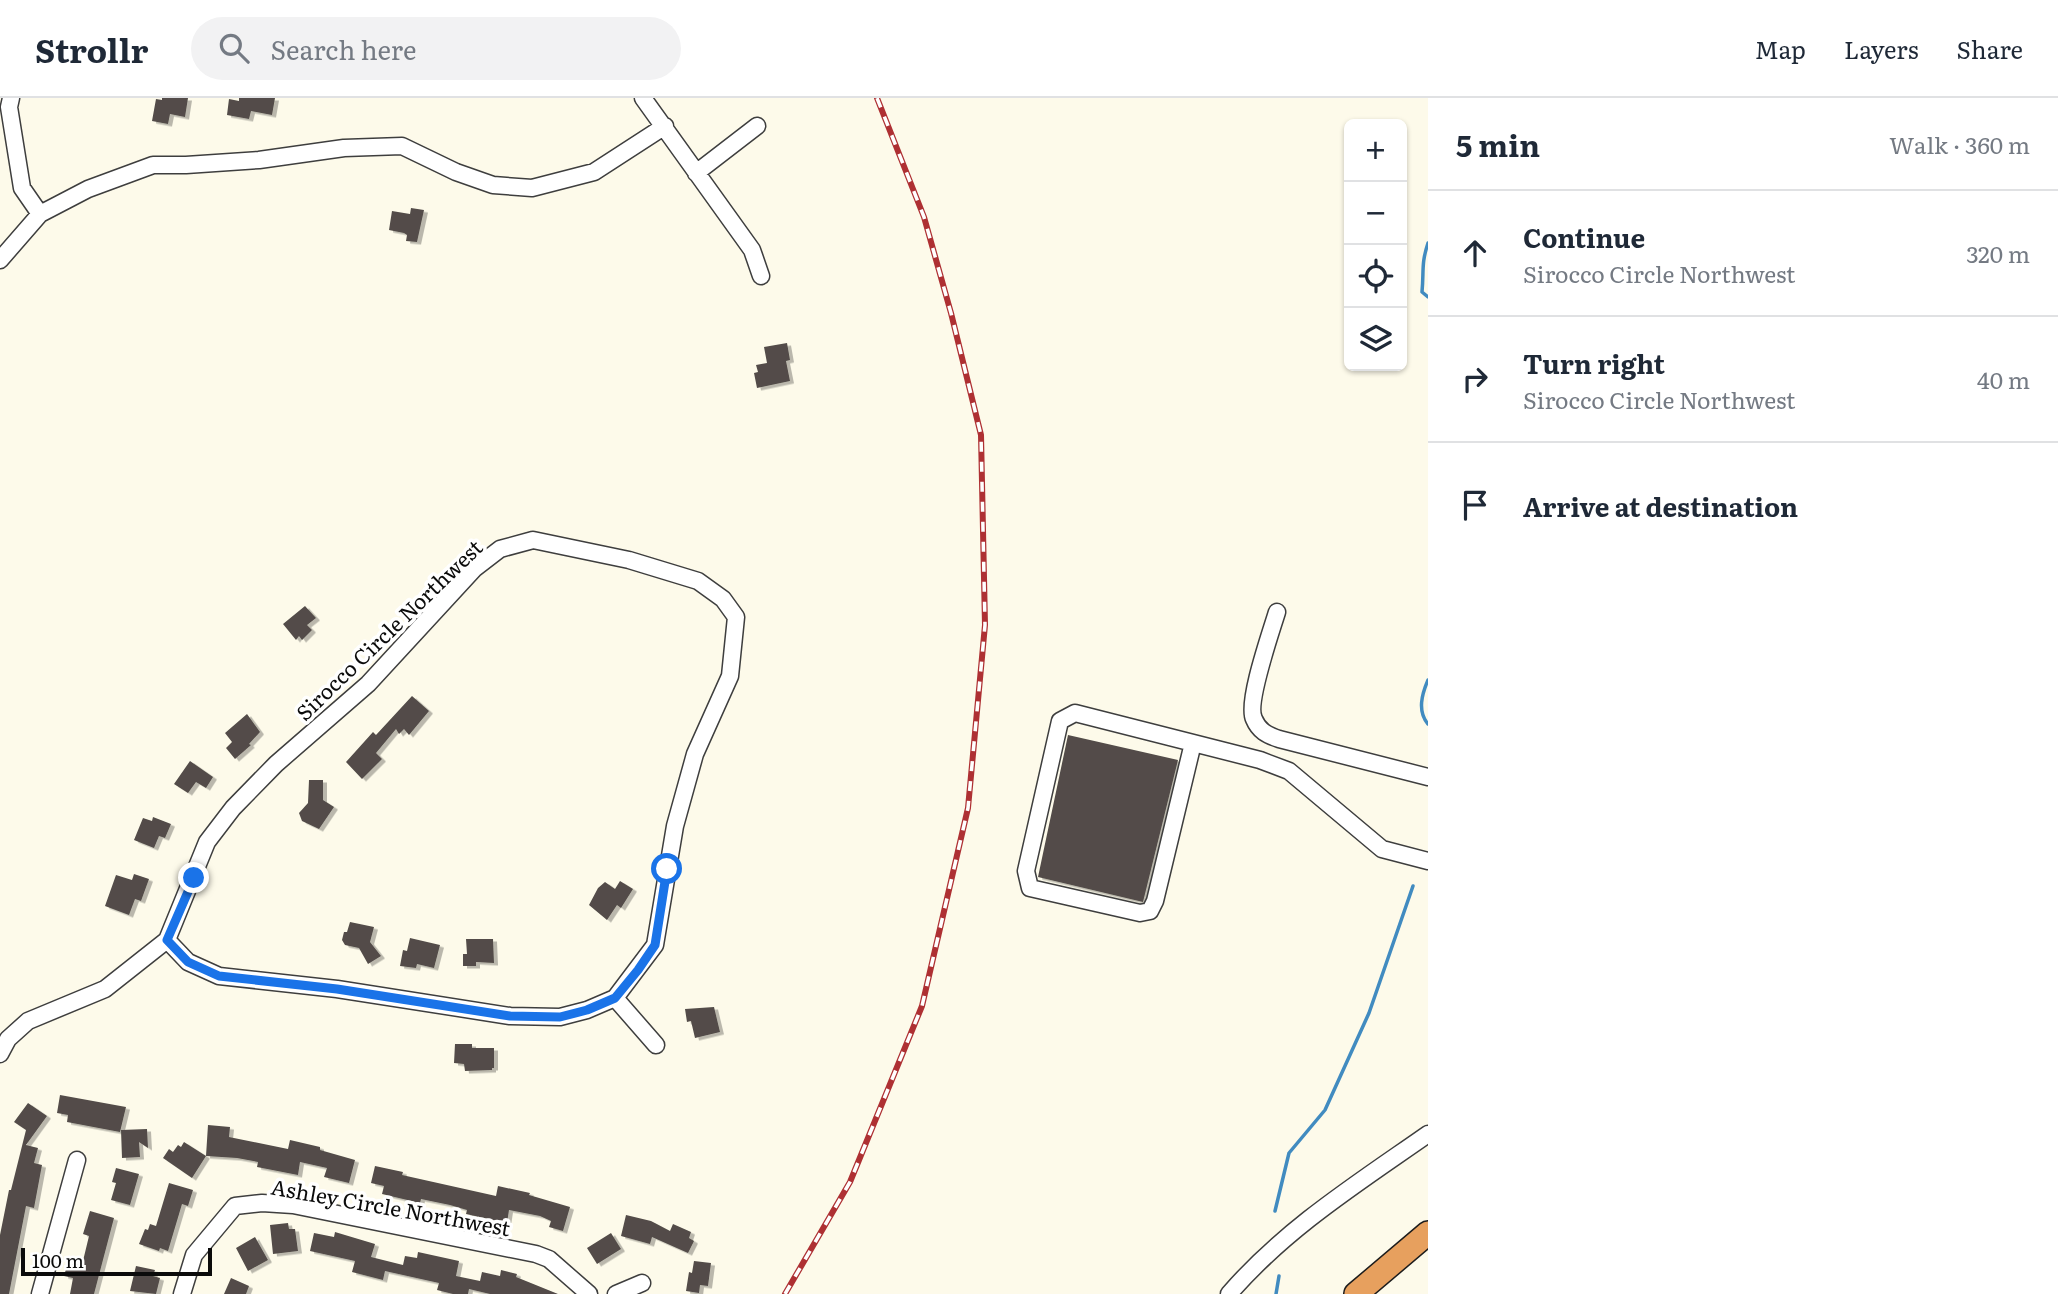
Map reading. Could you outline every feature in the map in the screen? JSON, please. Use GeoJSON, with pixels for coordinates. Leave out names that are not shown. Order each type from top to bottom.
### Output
{"type":"FeatureCollection","features":[{"type":"Feature","properties":{"kind":"highway"},"geometry":{"type":"LineString","coordinates":[[1356,1294],[1428,1233]]}},
{"type":"Feature","properties":{"kind":"street"},"geometry":{"type":"LineString","coordinates":[[11,98],[9,107],[22,188],[40,214]]}},
{"type":"Feature","properties":{"kind":"street"},"geometry":{"type":"LineString","coordinates":[[643,98],[729,215],[752,250],[761,276]]}},
{"type":"Feature","properties":{"kind":"street"},"geometry":{"type":"LineString","coordinates":[[0,260],[40,214],[88,189],[153,165],[258,160],[344,148],[402,146],[456,173],[493,185],[532,188],[594,172],[665,126]]}},
{"type":"Feature","properties":{"kind":"street"},"geometry":{"type":"LineString","coordinates":[[696,173],[757,126]]}},
{"type":"Feature","properties":{"kind":"street","name":"Sirocco Circle Northwest"},"geometry":{"type":"LineString","coordinates":[[0,1055],[8,1039],[28,1021],[104,989],[167,940],[207,842],[233,808],[276,764],[368,684],[474,569],[500,550],[533,540],[629,560],[698,581],[723,599],[736,617],[730,677],[695,754],[675,825],[655,945],[615,998]]}},
{"type":"Feature","properties":{"kind":"street"},"geometry":{"type":"LineString","coordinates":[[1277,612],[1253,695],[1252,717],[1263,732],[1279,740],[1428,777]]}},
{"type":"Feature","properties":{"kind":"street"},"geometry":{"type":"LineString","coordinates":[[1193,743],[1155,901],[1150,911],[1140,913],[1030,888],[1026,871],[1060,721],[1075,713],[1260,760],[1289,771],[1382,849],[1428,861]]}},
{"type":"Feature","properties":{"kind":"street"},"geometry":{"type":"LineString","coordinates":[[167,940],[188,962],[219,976],[337,989],[510,1016],[560,1017],[587,1010],[615,998],[656,1045]]}},
{"type":"Feature","properties":{"kind":"street"},"geometry":{"type":"LineString","coordinates":[[1228,1294],[1271,1250],[1315,1213],[1428,1134]]}},
{"type":"Feature","properties":{"kind":"street"},"geometry":{"type":"LineString","coordinates":[[40,1294],[77,1160]]}},
{"type":"Feature","properties":{"kind":"street","name":"Ashley Circle Northwest"},"geometry":{"type":"LineString","coordinates":[[182,1294],[194,1255],[218,1224],[234,1206],[262,1203],[293,1205],[536,1254],[550,1259],[589,1294]]}},
{"type":"Feature","properties":{"kind":"street"},"geometry":{"type":"LineString","coordinates":[[616,1294],[642,1283]]}},
{"type":"Feature","properties":{"kind":"building"},"geometry":{"type":"Polygon","coordinates":[[[188,98],[185,117],[170,114],[168,124],[152,121],[156,99],[188,98]]]}},
{"type":"Feature","properties":{"kind":"building"},"geometry":{"type":"Polygon","coordinates":[[[239,98],[275,98],[272,115],[251,111],[249,119],[227,115],[229,99],[239,101],[239,98]]]}},
{"type":"Feature","properties":{"kind":"building"},"geometry":{"type":"Polygon","coordinates":[[[411,208],[424,210],[417,242],[406,241],[407,235],[404,233],[389,230],[392,211],[410,214],[411,208]]]}},
{"type":"Feature","properties":{"kind":"building"},"geometry":{"type":"Polygon","coordinates":[[[787,343],[790,360],[786,361],[790,381],[757,388],[754,373],[758,372],[756,365],[767,363],[764,347],[787,343]]]}},
{"type":"Feature","properties":{"kind":"building"},"geometry":{"type":"Polygon","coordinates":[[[305,606],[316,618],[307,625],[312,630],[302,640],[299,636],[296,640],[283,624],[305,606]]]}},
{"type":"Feature","properties":{"kind":"building"},"geometry":{"type":"Polygon","coordinates":[[[412,696],[429,711],[409,735],[404,729],[399,734],[396,729],[376,753],[382,759],[362,779],[346,762],[373,732],[376,735],[412,696]]]}},
{"type":"Feature","properties":{"kind":"building"},"geometry":{"type":"Polygon","coordinates":[[[247,714],[260,732],[249,744],[251,745],[235,759],[226,748],[232,742],[225,733],[247,714]]]}},
{"type":"Feature","properties":{"kind":"building"},"geometry":{"type":"Polygon","coordinates":[[[1068,735],[1178,760],[1143,902],[1038,877],[1068,735]]]}},
{"type":"Feature","properties":{"kind":"building"},"geometry":{"type":"Polygon","coordinates":[[[190,761],[213,777],[206,788],[196,782],[188,793],[174,784],[190,761]]]}},
{"type":"Feature","properties":{"kind":"building"},"geometry":{"type":"Polygon","coordinates":[[[309,780],[323,780],[323,800],[334,807],[319,829],[302,821],[299,813],[308,803],[309,780]]]}},
{"type":"Feature","properties":{"kind":"building"},"geometry":{"type":"Polygon","coordinates":[[[153,817],[171,824],[165,838],[159,836],[154,848],[134,840],[143,818],[152,821],[153,817]]]}},
{"type":"Feature","properties":{"kind":"building"},"geometry":{"type":"Polygon","coordinates":[[[134,874],[149,879],[141,901],[135,899],[129,915],[105,906],[116,875],[132,880],[134,874]]]}},
{"type":"Feature","properties":{"kind":"building"},"geometry":{"type":"Polygon","coordinates":[[[620,881],[633,889],[621,908],[617,905],[607,920],[589,905],[598,888],[605,882],[615,889],[620,881]]]}},
{"type":"Feature","properties":{"kind":"building"},"geometry":{"type":"Polygon","coordinates":[[[350,922],[374,927],[370,942],[381,956],[368,964],[359,948],[345,945],[342,940],[350,922]]]}},
{"type":"Feature","properties":{"kind":"building"},"geometry":{"type":"Polygon","coordinates":[[[410,938],[440,945],[434,968],[417,964],[416,968],[400,966],[403,950],[407,951],[410,938]]]}},
{"type":"Feature","properties":{"kind":"building"},"geometry":{"type":"Polygon","coordinates":[[[466,939],[493,939],[494,963],[476,962],[476,966],[463,966],[463,954],[467,954],[466,939]]]}},
{"type":"Feature","properties":{"kind":"building"},"geometry":{"type":"Polygon","coordinates":[[[714,1007],[720,1032],[695,1038],[691,1021],[687,1022],[685,1009],[714,1007]]]}},
{"type":"Feature","properties":{"kind":"building"},"geometry":{"type":"Polygon","coordinates":[[[455,1044],[472,1044],[472,1048],[494,1048],[494,1068],[465,1071],[464,1064],[454,1063],[455,1044]]]}},
{"type":"Feature","properties":{"kind":"building"},"geometry":{"type":"Polygon","coordinates":[[[60,1095],[126,1107],[120,1132],[67,1122],[68,1115],[57,1113],[60,1095]]]}},
{"type":"Feature","properties":{"kind":"building"},"geometry":{"type":"Polygon","coordinates":[[[28,1103],[47,1116],[26,1145],[38,1148],[34,1163],[42,1165],[34,1208],[26,1206],[9,1294],[0,1294],[0,1235],[26,1130],[14,1122],[28,1103]]]}},
{"type":"Feature","properties":{"kind":"building"},"geometry":{"type":"Polygon","coordinates":[[[208,1125],[230,1127],[229,1137],[288,1149],[290,1140],[320,1147],[320,1150],[355,1160],[349,1183],[324,1177],[327,1168],[300,1162],[298,1175],[257,1167],[258,1162],[206,1156],[208,1125]]]}},
{"type":"Feature","properties":{"kind":"building"},"geometry":{"type":"Polygon","coordinates":[[[147,1129],[148,1148],[139,1142],[140,1157],[122,1158],[121,1130],[147,1129]]]}},
{"type":"Feature","properties":{"kind":"building"},"geometry":{"type":"Polygon","coordinates":[[[184,1142],[206,1156],[192,1178],[163,1158],[169,1149],[173,1152],[184,1142]]]}},
{"type":"Feature","properties":{"kind":"building"},"geometry":{"type":"Polygon","coordinates":[[[375,1166],[403,1172],[402,1175],[496,1196],[498,1186],[530,1193],[529,1195],[570,1207],[563,1231],[549,1227],[551,1221],[540,1216],[509,1210],[507,1223],[466,1214],[467,1210],[450,1205],[421,1199],[420,1203],[382,1194],[384,1186],[371,1183],[375,1166]]]}},
{"type":"Feature","properties":{"kind":"building"},"geometry":{"type":"Polygon","coordinates":[[[116,1168],[139,1174],[130,1205],[111,1200],[116,1183],[112,1182],[116,1168]]]}},
{"type":"Feature","properties":{"kind":"building"},"geometry":{"type":"Polygon","coordinates":[[[169,1183],[193,1190],[188,1206],[182,1204],[168,1251],[160,1248],[159,1251],[139,1244],[145,1229],[148,1230],[150,1224],[156,1226],[169,1183]]]}},
{"type":"Feature","properties":{"kind":"building"},"geometry":{"type":"Polygon","coordinates":[[[90,1211],[114,1218],[94,1294],[70,1294],[73,1278],[64,1276],[68,1262],[82,1265],[89,1236],[83,1234],[90,1211]]]}},
{"type":"Feature","properties":{"kind":"building"},"geometry":{"type":"Polygon","coordinates":[[[626,1215],[651,1221],[670,1231],[673,1224],[691,1232],[689,1238],[694,1241],[688,1253],[652,1237],[650,1244],[621,1236],[626,1215]]]}},
{"type":"Feature","properties":{"kind":"building"},"geometry":{"type":"Polygon","coordinates":[[[288,1223],[289,1229],[295,1229],[298,1251],[273,1254],[270,1225],[288,1223]]]}},
{"type":"Feature","properties":{"kind":"building"},"geometry":{"type":"Polygon","coordinates":[[[335,1232],[375,1244],[371,1257],[403,1265],[405,1256],[417,1258],[418,1252],[459,1261],[456,1276],[480,1281],[482,1272],[500,1276],[501,1270],[517,1274],[516,1277],[558,1294],[490,1294],[469,1289],[468,1294],[453,1294],[437,1290],[439,1283],[385,1271],[383,1280],[352,1272],[355,1261],[310,1251],[314,1233],[334,1237],[335,1232]]]}},
{"type":"Feature","properties":{"kind":"building"},"geometry":{"type":"Polygon","coordinates":[[[611,1233],[621,1249],[597,1264],[587,1248],[611,1233]]]}},
{"type":"Feature","properties":{"kind":"building"},"geometry":{"type":"Polygon","coordinates":[[[255,1237],[268,1260],[248,1271],[236,1248],[255,1237]]]}},
{"type":"Feature","properties":{"kind":"building"},"geometry":{"type":"Polygon","coordinates":[[[694,1261],[711,1263],[708,1286],[700,1285],[699,1293],[686,1291],[694,1261]]]}},
{"type":"Feature","properties":{"kind":"building"},"geometry":{"type":"Polygon","coordinates":[[[136,1266],[155,1270],[153,1276],[160,1278],[156,1294],[130,1291],[136,1266]]]}},
{"type":"Feature","properties":{"kind":"building"},"geometry":{"type":"Polygon","coordinates":[[[231,1278],[249,1286],[246,1294],[224,1294],[231,1278]]]}},
{"type":"Feature","properties":{"kind":"waterway"},"geometry":{"type":"LineString","coordinates":[[1428,243],[1422,292],[1428,297]]}},
{"type":"Feature","properties":{"kind":"waterway"},"geometry":{"type":"LineString","coordinates":[[1428,680],[1422,697],[1423,714],[1428,724]]}},
{"type":"Feature","properties":{"kind":"waterway"},"geometry":{"type":"LineString","coordinates":[[1275,1211],[1289,1153],[1325,1110],[1369,1013],[1413,886]]}},
{"type":"Feature","properties":{"kind":"waterway"},"geometry":{"type":"LineString","coordinates":[[1276,1294],[1279,1276]]}},
{"type":"Feature","properties":{"kind":"railway"},"geometry":{"type":"LineString","coordinates":[[785,1294],[850,1182],[922,1006],[968,808],[985,625],[981,435],[924,217],[877,98]]}},
{"type":"Feature","properties":{"kind":"route"},"geometry":{"type":"LineString","coordinates":[[194,878],[167,940],[188,962],[219,976],[337,989],[510,1016],[560,1017],[587,1010],[615,998],[638,970],[655,945],[667,869]]}}]}
